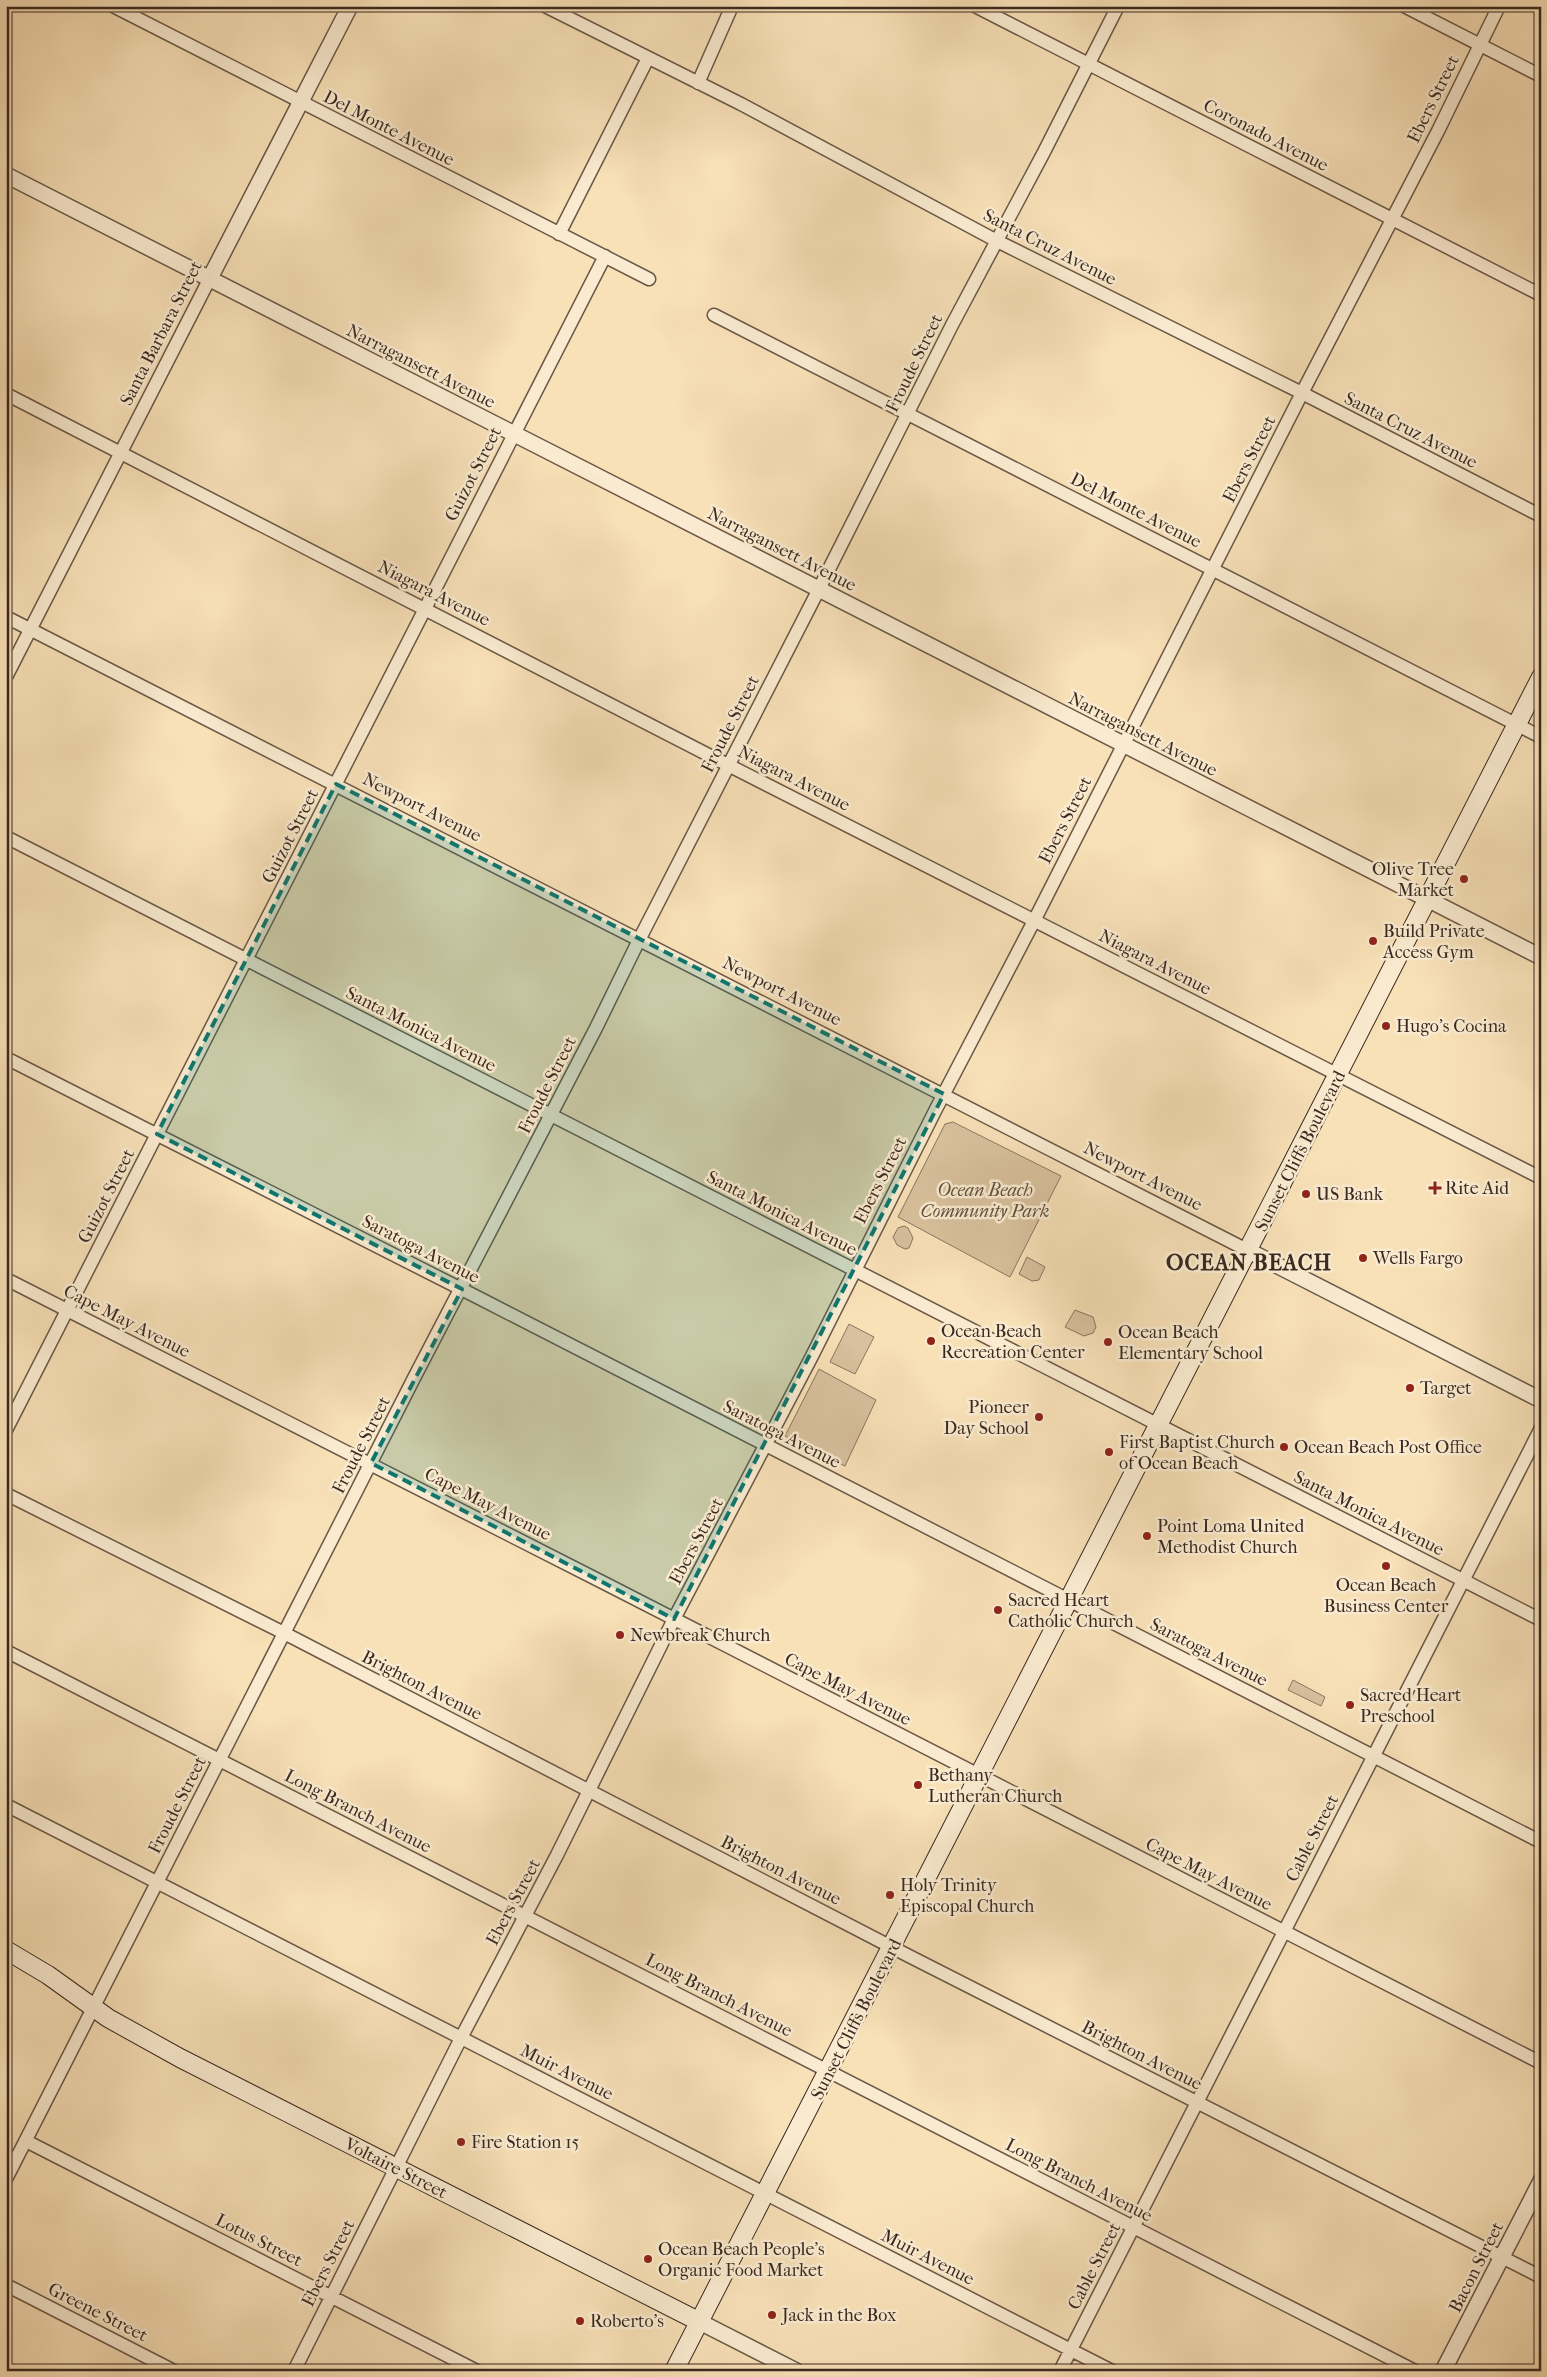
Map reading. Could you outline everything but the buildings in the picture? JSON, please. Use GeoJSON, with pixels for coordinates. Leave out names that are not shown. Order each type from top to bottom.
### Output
{"type":"FeatureCollection","features":[{"type":"Feature","properties":{"kind":"main road","name":"Sunset Cliffs Boulevard"},"geometry":{"type":"LineString","coordinates":[[674,2371],[1249,1251],[1541,677]]}},
{"type":"Feature","properties":{"kind":"main road","name":"Voltaire Street"},"geometry":{"type":"LineString","coordinates":[[6,1950],[48,1975],[94,2009],[180,2058],[700,2322]]}},
{"type":"Feature","properties":{"kind":"street","name":"Del Monte Avenue"},"geometry":{"type":"LineString","coordinates":[[114,6],[649,279]]}},
{"type":"Feature","properties":{"kind":"street","name":"Santa Barbara Street"},"geometry":{"type":"LineString","coordinates":[[6,677],[350,6]]}},
{"type":"Feature","properties":{"kind":"street","name":"Santa Cruz Avenue"},"geometry":{"type":"LineString","coordinates":[[545,6],[698,83],[996,240],[1302,393],[1541,516]]}},
{"type":"Feature","properties":{"kind":"street"},"geometry":{"type":"LineString","coordinates":[[698,83],[732,6]]}},
{"type":"Feature","properties":{"kind":"street","name":"Coronado Avenue"},"geometry":{"type":"LineString","coordinates":[[975,6],[1541,295]]}},
{"type":"Feature","properties":{"kind":"street","name":"Froude Street"},"geometry":{"type":"LineString","coordinates":[[6,2179],[371,1463],[551,1115],[952,325],[1118,6]]}},
{"type":"Feature","properties":{"kind":"street"},"geometry":{"type":"LineString","coordinates":[[1404,6],[1541,76]]}},
{"type":"Feature","properties":{"kind":"street","name":"Ebers Street"},"geometry":{"type":"LineString","coordinates":[[294,2371],[674,1619],[766,1446],[1212,569],[1438,131],[1499,6]]}},
{"type":"Feature","properties":{"kind":"street"},"geometry":{"type":"LineString","coordinates":[[559,234],[648,58]]}},
{"type":"Feature","properties":{"kind":"street","name":"Narragansett Avenue"},"geometry":{"type":"LineString","coordinates":[[6,175],[1541,957]]}},
{"type":"Feature","properties":{"kind":"street","name":"Guizot Street"},"geometry":{"type":"LineString","coordinates":[[6,1430],[605,256]]}},
{"type":"Feature","properties":{"kind":"street","name":"Del Monte Avenue"},"geometry":{"type":"LineString","coordinates":[[714,314],[1541,737]]}},
{"type":"Feature","properties":{"kind":"street","name":"Niagara Avenue"},"geometry":{"type":"LineString","coordinates":[[6,394],[426,608],[728,765],[1035,919],[1541,1178]]}},
{"type":"Feature","properties":{"kind":"street","name":"Newport Avenue"},"geometry":{"type":"LineString","coordinates":[[6,617],[1541,1400]]}},
{"type":"Feature","properties":{"kind":"street","name":"Santa Monica Avenue"},"geometry":{"type":"LineString","coordinates":[[6,837],[1541,1620]]}},
{"type":"Feature","properties":{"kind":"street","name":"Saratoga Avenue"},"geometry":{"type":"LineString","coordinates":[[6,1058],[462,1289],[1541,1842]]}},
{"type":"Feature","properties":{"kind":"street","name":"Cape May Avenue"},"geometry":{"type":"LineString","coordinates":[[6,1279],[371,1463],[1541,2063]]}},
{"type":"Feature","properties":{"kind":"street","name":"Cable Street"},"geometry":{"type":"LineString","coordinates":[[1060,2371],[1541,1428]]}},
{"type":"Feature","properties":{"kind":"street","name":"Brighton Avenue"},"geometry":{"type":"LineString","coordinates":[[6,1494],[284,1633],[892,1947],[1541,2277]]}},
{"type":"Feature","properties":{"kind":"street","name":"Long Branch Avenue"},"geometry":{"type":"LineString","coordinates":[[6,1651],[1415,2371]]}},
{"type":"Feature","properties":{"kind":"street","name":"Muir Avenue"},"geometry":{"type":"LineString","coordinates":[[6,1805],[1112,2371]]}},
{"type":"Feature","properties":{"kind":"street","name":"Lotus Street"},"geometry":{"type":"LineString","coordinates":[[26,2141],[477,2371]]}},
{"type":"Feature","properties":{"kind":"street","name":"Bacon Street"},"geometry":{"type":"LineString","coordinates":[[1443,2371],[1541,2181]]}},
{"type":"Feature","properties":{"kind":"street","name":"Greene Street"},"geometry":{"type":"LineString","coordinates":[[6,2285],[174,2371]]}},
{"type":"Feature","properties":{"kind":"street","name":"Voltaire Street"},"geometry":{"type":"LineString","coordinates":[[700,2322],[796,2371]]}},
{"type":"Feature","properties":{"kind":"highlighted area"},"geometry":{"type":"Polygon","coordinates":[[[336,784],[944,1094],[674,1619],[371,1463],[462,1289],[157,1134],[336,784]]]}},
{"type":"Feature","properties":{"kind":"green space","name":"Ocean Beach Community Park"},"geometry":{"type":"Polygon","coordinates":[[[953,1122],[1061,1176],[1010,1277],[898,1217],[945,1124],[953,1122]]]}},
{"type":"Feature","properties":{"kind":"green space"},"geometry":{"type":"Polygon","coordinates":[[[904,1226],[908,1228],[913,1238],[909,1248],[905,1249],[897,1245],[893,1237],[898,1228],[904,1226]]]}},
{"type":"Feature","properties":{"kind":"green space"},"geometry":{"type":"Polygon","coordinates":[[[1027,1257],[1045,1267],[1039,1280],[1032,1281],[1019,1274],[1027,1257]]]}},
{"type":"Feature","properties":{"kind":"green space"},"geometry":{"type":"Polygon","coordinates":[[[1075,1310],[1093,1317],[1096,1327],[1093,1333],[1084,1336],[1065,1327],[1075,1310]]]}},
{"type":"Feature","properties":{"kind":"green space"},"geometry":{"type":"Polygon","coordinates":[[[849,1324],[874,1337],[855,1374],[830,1362],[849,1324]]]}},
{"type":"Feature","properties":{"kind":"green space"},"geometry":{"type":"Polygon","coordinates":[[[819,1369],[876,1400],[845,1466],[785,1436],[819,1369]]]}},
{"type":"Feature","properties":{"kind":"green space"},"geometry":{"type":"Polygon","coordinates":[[[1293,1680],[1325,1697],[1321,1706],[1288,1690],[1293,1680]]]}},
{"type":"Feature","properties":{"kind":"place","name":"Olive Tree Market"},"geometry":{"type":"Point","coordinates":[1464,879]}},
{"type":"Feature","properties":{"kind":"place","name":"Build Private Access Gym"},"geometry":{"type":"Point","coordinates":[1373,941]}},
{"type":"Feature","properties":{"kind":"place","name":"Hugo’s Cocina"},"geometry":{"type":"Point","coordinates":[1386,1026]}},
{"type":"Feature","properties":{"kind":"place","name":"Rite Aid"},"geometry":{"type":"Point","coordinates":[1435,1188]}},
{"type":"Feature","properties":{"kind":"place","name":"US Bank"},"geometry":{"type":"Point","coordinates":[1306,1194]}},
{"type":"Feature","properties":{"kind":"place","name":"Wells Fargo"},"geometry":{"type":"Point","coordinates":[1363,1258]}},
{"type":"Feature","properties":{"kind":"place","name":"Ocean Beach Recreation Center"},"geometry":{"type":"Point","coordinates":[931,1341]}},
{"type":"Feature","properties":{"kind":"place","name":"Ocean Beach Elementary School"},"geometry":{"type":"Point","coordinates":[1108,1342]}},
{"type":"Feature","properties":{"kind":"place","name":"Target"},"geometry":{"type":"Point","coordinates":[1410,1388]}},
{"type":"Feature","properties":{"kind":"place","name":"Pioneer Day School"},"geometry":{"type":"Point","coordinates":[1039,1417]}},
{"type":"Feature","properties":{"kind":"place","name":"Ocean Beach Post Office"},"geometry":{"type":"Point","coordinates":[1284,1447]}},
{"type":"Feature","properties":{"kind":"place","name":"First Baptist Church of Ocean Beach"},"geometry":{"type":"Point","coordinates":[1109,1452]}},
{"type":"Feature","properties":{"kind":"place","name":"Point Loma United Methodist Church"},"geometry":{"type":"Point","coordinates":[1147,1536]}},
{"type":"Feature","properties":{"kind":"place","name":"Ocean Beach Business Center"},"geometry":{"type":"Point","coordinates":[1386,1566]}},
{"type":"Feature","properties":{"kind":"place","name":"Sacred Heart Catholic Church"},"geometry":{"type":"Point","coordinates":[998,1610]}},
{"type":"Feature","properties":{"kind":"place","name":"Newbreak Church"},"geometry":{"type":"Point","coordinates":[620,1635]}},
{"type":"Feature","properties":{"kind":"place","name":"Sacred Heart Preschool"},"geometry":{"type":"Point","coordinates":[1350,1705]}},
{"type":"Feature","properties":{"kind":"place","name":"Bethany Lutheran Church"},"geometry":{"type":"Point","coordinates":[918,1785]}},
{"type":"Feature","properties":{"kind":"place","name":"Holy Trinity Episcopal Church"},"geometry":{"type":"Point","coordinates":[890,1895]}},
{"type":"Feature","properties":{"kind":"place","name":"Fire Station 15"},"geometry":{"type":"Point","coordinates":[461,2142]}},
{"type":"Feature","properties":{"kind":"place","name":"Ocean Beach People's Organic Food Market"},"geometry":{"type":"Point","coordinates":[648,2259]}},
{"type":"Feature","properties":{"kind":"place","name":"Jack in the Box"},"geometry":{"type":"Point","coordinates":[772,2315]}},
{"type":"Feature","properties":{"kind":"place","name":"Roberto's"},"geometry":{"type":"Point","coordinates":[580,2321]}},
{"type":"Feature","properties":{"kind":"district","name":"OCEAN BEACH"},"geometry":{"type":"Point","coordinates":[1249,1262]}}]}
